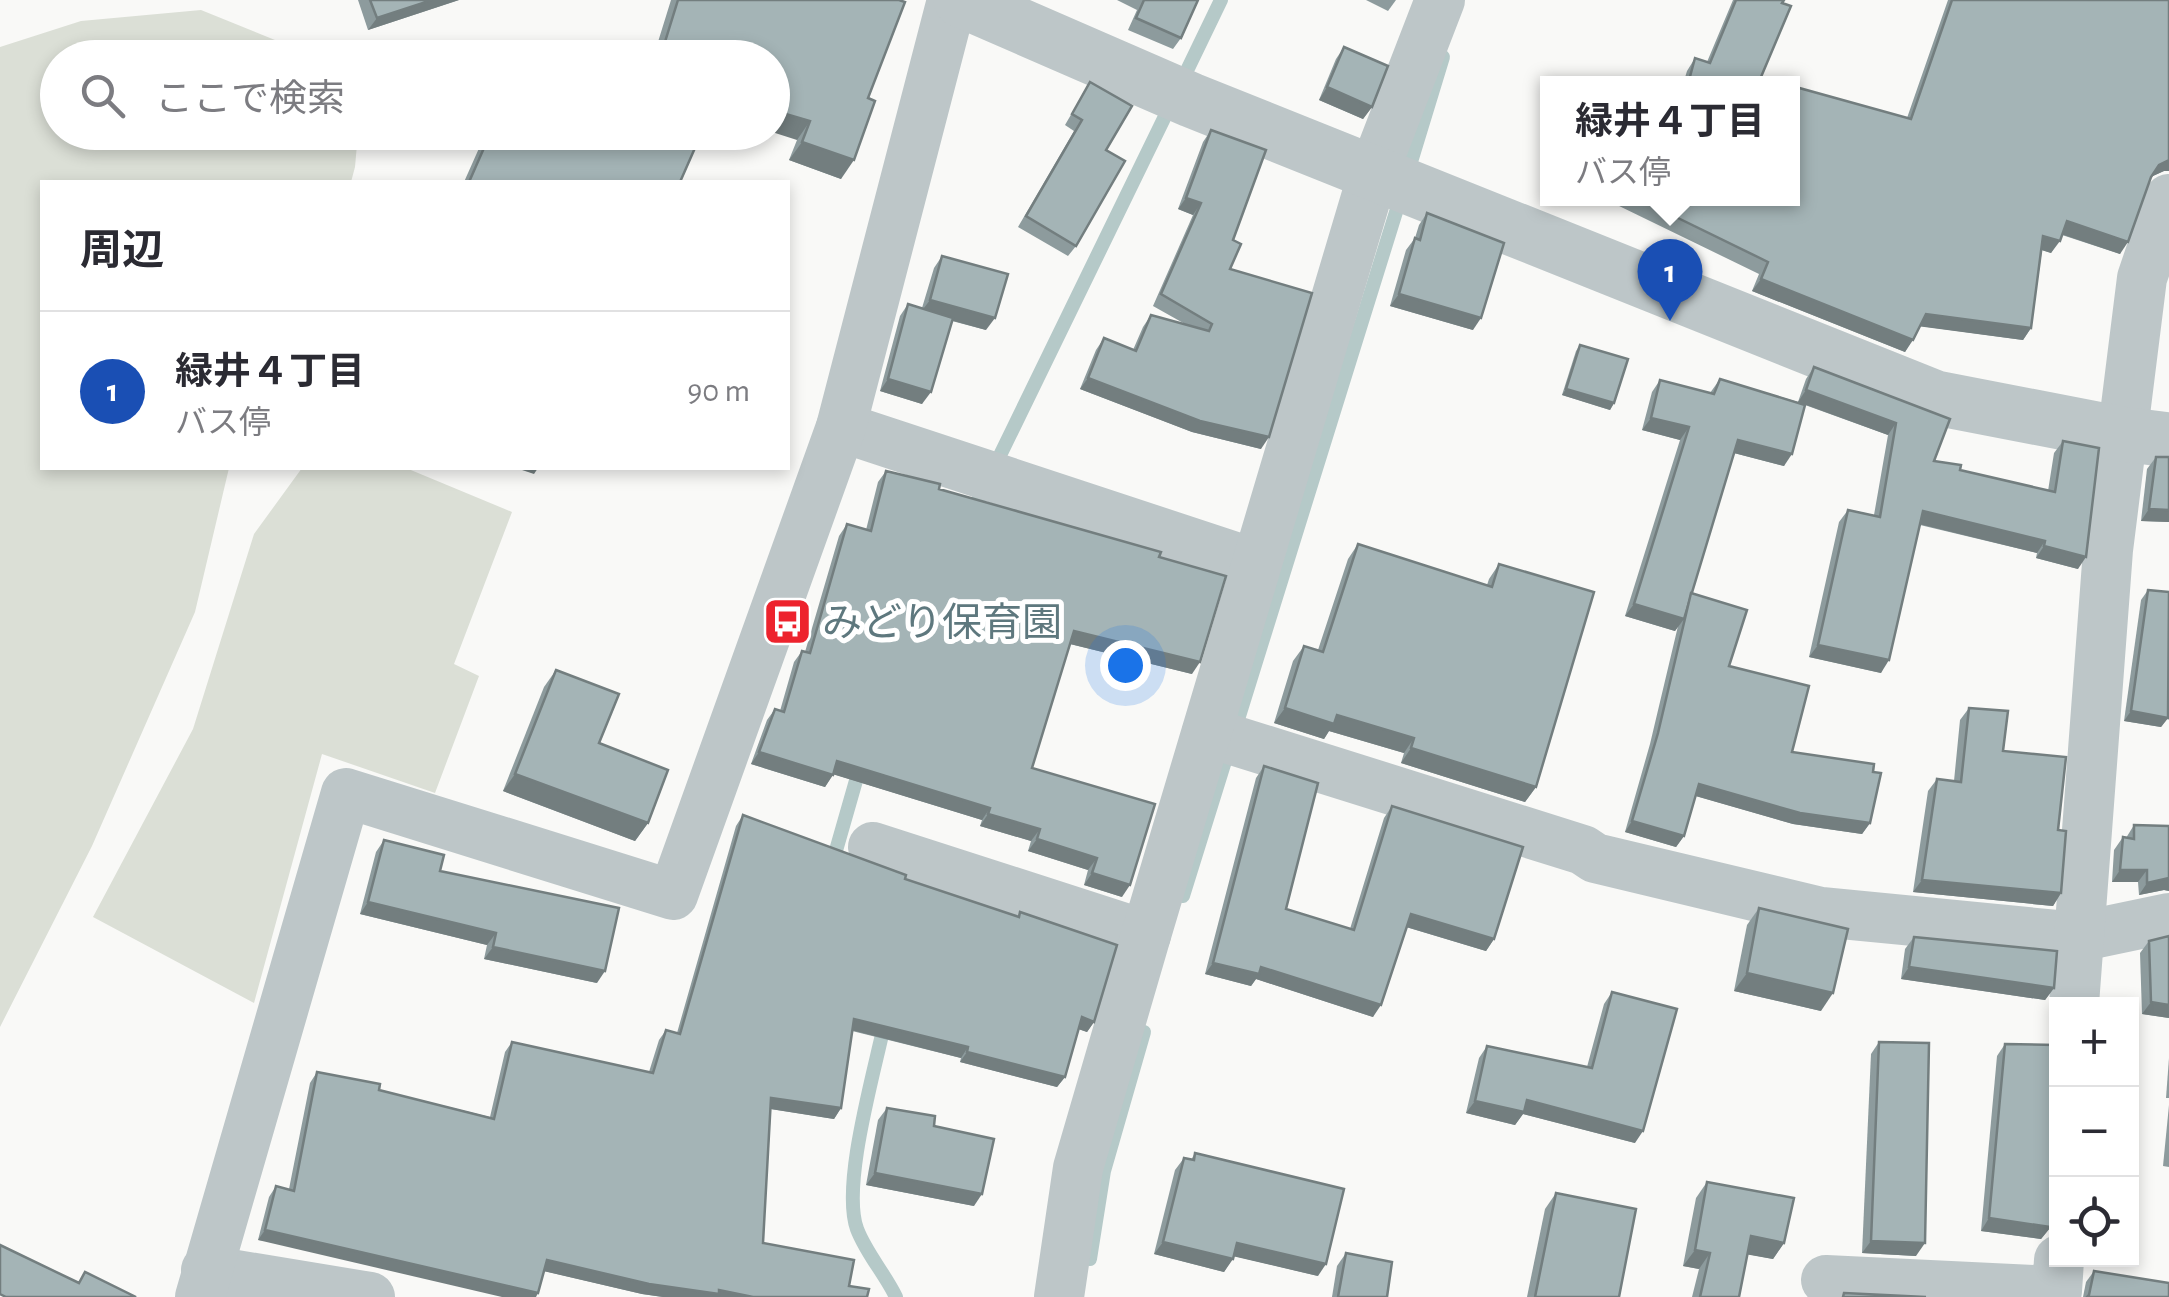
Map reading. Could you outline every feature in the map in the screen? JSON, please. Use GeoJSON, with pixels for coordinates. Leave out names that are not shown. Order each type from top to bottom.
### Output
{"type":"FeatureCollection","features":[{"type":"Feature","properties":{"kind":"street"},"geometry":{"type":"LineString","coordinates":[[370,1297],[203,1283],[346,794],[674,895],[841,427],[952,0]]}},
{"type":"Feature","properties":{"kind":"street"},"geometry":{"type":"LineString","coordinates":[[961,0],[1191,100],[1936,398],[2145,437]]}},
{"type":"Feature","properties":{"kind":"street"},"geometry":{"type":"LineString","coordinates":[[1060,1297],[1078,1168],[1146,935],[1374,171],[1440,0]]}},
{"type":"Feature","properties":{"kind":"street"},"geometry":{"type":"LineString","coordinates":[[2074,997],[2108,550],[2145,437],[2142,278],[2169,200]]}},
{"type":"Feature","properties":{"kind":"street"},"geometry":{"type":"LineString","coordinates":[[841,427],[1256,564]]}},
{"type":"Feature","properties":{"kind":"street"},"geometry":{"type":"LineString","coordinates":[[1208,732],[1583,850],[1595,858],[1821,912],[2078,937],[2169,918]]}},
{"type":"Feature","properties":{"kind":"street"},"geometry":{"type":"LineString","coordinates":[[873,847],[1146,935]]}},
{"type":"Feature","properties":{"kind":"street"},"geometry":{"type":"LineString","coordinates":[[1826,1280],[2057,1291],[2059,1267]]}},
{"type":"Feature","properties":{"kind":"shaded area"},"geometry":{"type":"Polygon","coordinates":[[[201,10],[275,40],[40,40],[40,150],[356,150],[352,180],[40,180],[40,470],[229,470],[195,612],[92,846],[0,1027],[0,47],[81,21],[201,10]]]}},
{"type":"Feature","properties":{"kind":"shaded area"},"geometry":{"type":"Polygon","coordinates":[[[301,470],[411,470],[512,512],[454,664],[479,676],[435,793],[322,754],[254,1003],[93,917],[193,729],[254,534],[301,470]]]}},
{"type":"Feature","properties":{"kind":"building"},"geometry":{"type":"Polygon","coordinates":[[[370,0],[432,0],[377,18],[370,0]]]}},
{"type":"Feature","properties":{"kind":"building"},"geometry":{"type":"Polygon","coordinates":[[[678,0],[905,2],[868,98],[875,101],[854,160],[802,142],[810,121],[790,115],[790,40],[666,40],[678,0]]]}},
{"type":"Feature","properties":{"kind":"building"},"geometry":{"type":"Polygon","coordinates":[[[1144,0],[1198,0],[1181,38],[1136,18],[1144,0]]]}},
{"type":"Feature","properties":{"kind":"building"},"geometry":{"type":"Polygon","coordinates":[[[1736,0],[1784,0],[1782,3],[1791,6],[1761,76],[1690,76],[1695,58],[1710,63],[1736,0]]]}},
{"type":"Feature","properties":{"kind":"building"},"geometry":{"type":"Polygon","coordinates":[[[1952,0],[2169,0],[2169,160],[2159,165],[2151,177],[2128,242],[2067,221],[2060,241],[2043,236],[2031,328],[1926,314],[1913,340],[1761,279],[1768,262],[1653,206],[1800,206],[1800,88],[1911,119],[1952,0]]]}},
{"type":"Feature","properties":{"kind":"building"},"geometry":{"type":"Polygon","coordinates":[[[1344,47],[1388,66],[1372,107],[1327,87],[1344,47]]]}},
{"type":"Feature","properties":{"kind":"building"},"geometry":{"type":"Polygon","coordinates":[[[1090,82],[1132,106],[1106,150],[1125,161],[1076,246],[1026,216],[1082,120],[1072,114],[1090,82]]]}},
{"type":"Feature","properties":{"kind":"building"},"geometry":{"type":"Polygon","coordinates":[[[1211,130],[1266,150],[1233,240],[1241,244],[1230,269],[1312,293],[1269,437],[1200,421],[1088,378],[1104,338],[1136,351],[1151,315],[1209,331],[1212,324],[1161,294],[1201,203],[1186,198],[1211,130]]]}},
{"type":"Feature","properties":{"kind":"building"},"geometry":{"type":"Polygon","coordinates":[[[483,150],[694,150],[681,180],[470,180],[483,150]]]}},
{"type":"Feature","properties":{"kind":"building"},"geometry":{"type":"Polygon","coordinates":[[[1427,213],[1504,243],[1481,318],[1399,294],[1415,238],[1420,240],[1427,213]]]}},
{"type":"Feature","properties":{"kind":"building"},"geometry":{"type":"Polygon","coordinates":[[[942,256],[1008,274],[995,318],[930,300],[942,256]]]}},
{"type":"Feature","properties":{"kind":"building"},"geometry":{"type":"Polygon","coordinates":[[[908,304],[953,318],[931,392],[888,379],[908,304]]]}},
{"type":"Feature","properties":{"kind":"building"},"geometry":{"type":"Polygon","coordinates":[[[1580,345],[1628,359],[1614,403],[1566,389],[1580,345]]]}},
{"type":"Feature","properties":{"kind":"building"},"geometry":{"type":"Polygon","coordinates":[[[1814,367],[1950,419],[1934,461],[1961,465],[1960,470],[2055,492],[2063,441],[2099,448],[2086,557],[2044,546],[2045,541],[1923,511],[1889,660],[1818,645],[1848,510],[1880,517],[1896,423],[1806,390],[1814,367]]]}},
{"type":"Feature","properties":{"kind":"building"},"geometry":{"type":"Polygon","coordinates":[[[1720,379],[1805,405],[1792,454],[1738,440],[1684,619],[1634,604],[1689,427],[1651,418],[1660,380],[1714,394],[1720,379]]]}},
{"type":"Feature","properties":{"kind":"building"},"geometry":{"type":"Polygon","coordinates":[[[2156,457],[2169,457],[2169,510],[2149,509],[2156,457]]]}},
{"type":"Feature","properties":{"kind":"building"},"geometry":{"type":"Polygon","coordinates":[[[886,471],[1161,552],[1159,557],[1226,576],[1200,662],[1074,631],[1032,768],[1155,804],[1130,885],[1092,873],[1097,858],[1037,839],[1040,829],[988,814],[990,808],[837,761],[833,775],[759,752],[775,709],[784,712],[802,651],[810,653],[847,524],[871,531],[886,471]]]}},
{"type":"Feature","properties":{"kind":"building"},"geometry":{"type":"Polygon","coordinates":[[[1358,544],[1492,587],[1499,564],[1594,592],[1536,787],[1411,748],[1414,738],[1337,715],[1334,724],[1285,708],[1304,646],[1323,652],[1358,544]]]}},
{"type":"Feature","properties":{"kind":"building"},"geometry":{"type":"Polygon","coordinates":[[[2148,590],[2169,592],[2168,718],[2131,711],[2148,590]]]}},
{"type":"Feature","properties":{"kind":"building"},"geometry":{"type":"Polygon","coordinates":[[[1691,593],[1747,610],[1729,666],[1809,686],[1792,752],[1874,764],[1873,772],[1881,773],[1870,823],[1800,813],[1699,784],[1684,836],[1632,821],[1658,733],[1691,593]]]}},
{"type":"Feature","properties":{"kind":"building"},"geometry":{"type":"Polygon","coordinates":[[[556,670],[619,694],[599,743],[668,770],[648,823],[515,774],[556,670]]]}},
{"type":"Feature","properties":{"kind":"building"},"geometry":{"type":"Polygon","coordinates":[[[1969,708],[2008,711],[2003,751],[2066,757],[2058,830],[2066,831],[2061,893],[1922,880],[1937,779],[1961,782],[1969,708]]]}},
{"type":"Feature","properties":{"kind":"building"},"geometry":{"type":"Polygon","coordinates":[[[1264,766],[1318,783],[1286,909],[1354,930],[1392,806],[1523,847],[1494,939],[1411,914],[1381,1005],[1261,967],[1259,974],[1213,963],[1264,766]]]}},
{"type":"Feature","properties":{"kind":"building"},"geometry":{"type":"Polygon","coordinates":[[[743,815],[906,875],[905,879],[1117,945],[1094,1022],[1082,1017],[1065,1077],[967,1052],[968,1047],[854,1019],[841,1108],[771,1098],[763,1243],[854,1260],[849,1286],[869,1289],[867,1297],[753,1297],[719,1290],[719,1294],[649,1284],[547,1260],[538,1293],[265,1230],[276,1186],[294,1191],[317,1072],[380,1084],[379,1090],[494,1119],[512,1042],[653,1073],[666,1030],[680,1034],[743,815]]]}},
{"type":"Feature","properties":{"kind":"building"},"geometry":{"type":"Polygon","coordinates":[[[2134,825],[2169,826],[2169,878],[2147,883],[2147,870],[2120,870],[2123,837],[2134,839],[2134,825]]]}},
{"type":"Feature","properties":{"kind":"building"},"geometry":{"type":"Polygon","coordinates":[[[384,840],[444,855],[440,871],[619,908],[605,971],[493,947],[496,933],[368,902],[384,840]]]}},
{"type":"Feature","properties":{"kind":"building"},"geometry":{"type":"Polygon","coordinates":[[[1759,908],[1848,929],[1833,993],[1747,973],[1759,908]]]}},
{"type":"Feature","properties":{"kind":"building"},"geometry":{"type":"Polygon","coordinates":[[[2169,936],[2169,1005],[2151,1002],[2149,941],[2169,936]]]}},
{"type":"Feature","properties":{"kind":"building"},"geometry":{"type":"Polygon","coordinates":[[[1914,937],[2057,951],[2054,988],[1909,967],[1914,937]]]}},
{"type":"Feature","properties":{"kind":"building"},"geometry":{"type":"Polygon","coordinates":[[[1612,992],[1677,1009],[1643,1131],[1527,1100],[1524,1112],[1475,1101],[1487,1046],[1592,1068],[1612,992]]]}},
{"type":"Feature","properties":{"kind":"building"},"geometry":{"type":"Polygon","coordinates":[[[1879,1042],[1929,1043],[1925,1243],[1871,1241],[1879,1042]]]}},
{"type":"Feature","properties":{"kind":"building"},"geometry":{"type":"Polygon","coordinates":[[[2005,1044],[2049,1045],[2049,1227],[1989,1218],[2005,1044]]]}},
{"type":"Feature","properties":{"kind":"building"},"geometry":{"type":"Polygon","coordinates":[[[887,1108],[935,1116],[934,1126],[994,1139],[982,1194],[875,1173],[887,1108]]]}},
{"type":"Feature","properties":{"kind":"building"},"geometry":{"type":"Polygon","coordinates":[[[1195,1153],[1344,1189],[1326,1264],[1237,1243],[1233,1259],[1163,1242],[1184,1158],[1194,1160],[1195,1153]]]}},
{"type":"Feature","properties":{"kind":"building"},"geometry":{"type":"Polygon","coordinates":[[[1707,1182],[1794,1198],[1784,1243],[1751,1236],[1739,1297],[1700,1297],[1710,1253],[1695,1250],[1707,1182]]]}},
{"type":"Feature","properties":{"kind":"building"},"geometry":{"type":"Polygon","coordinates":[[[1556,1193],[1636,1209],[1619,1297],[1535,1297],[1556,1193]]]}},
{"type":"Feature","properties":{"kind":"building"},"geometry":{"type":"Polygon","coordinates":[[[0,1245],[79,1283],[85,1272],[136,1297],[6,1297],[0,1294],[0,1245]]]}},
{"type":"Feature","properties":{"kind":"building"},"geometry":{"type":"Polygon","coordinates":[[[1346,1253],[1392,1262],[1387,1297],[1338,1297],[1346,1253]]]}},
{"type":"Feature","properties":{"kind":"building"},"geometry":{"type":"Polygon","coordinates":[[[2094,1271],[2169,1283],[2169,1297],[2087,1297],[2094,1271]]]}},
{"type":"Feature","properties":{"kind":"building"},"geometry":{"type":"Polygon","coordinates":[[[1844,1293],[1926,1297],[1843,1297],[1844,1293]]]}},
{"type":"Feature","properties":{"kind":"waterway"},"geometry":{"type":"LineString","coordinates":[[1180,85],[1221,0]]}},
{"type":"Feature","properties":{"kind":"waterway"},"geometry":{"type":"LineString","coordinates":[[1407,175],[1443,57]]}},
{"type":"Feature","properties":{"kind":"waterway"},"geometry":{"type":"LineString","coordinates":[[970,517],[1171,104]]}},
{"type":"Feature","properties":{"kind":"waterway"},"geometry":{"type":"LineString","coordinates":[[1183,896],[1401,196]]}},
{"type":"Feature","properties":{"kind":"waterway"},"geometry":{"type":"LineString","coordinates":[[831,868],[861,763]]}},
{"type":"Feature","properties":{"kind":"waterway"},"geometry":{"type":"LineString","coordinates":[[885,1021],[856,1157],[853,1209],[861,1238],[896,1297]]}},
{"type":"Feature","properties":{"kind":"waterway"},"geometry":{"type":"LineString","coordinates":[[1090,1259],[1104,1171],[1144,1032]]}},
{"type":"Feature","properties":{"kind":"place","name":"緑井４丁目"},"geometry":{"type":"Point","coordinates":[1670,321]}},
{"type":"Feature","properties":{"kind":"place","name":"みどり保育園"},"geometry":{"type":"Point","coordinates":[787,622]}}]}
